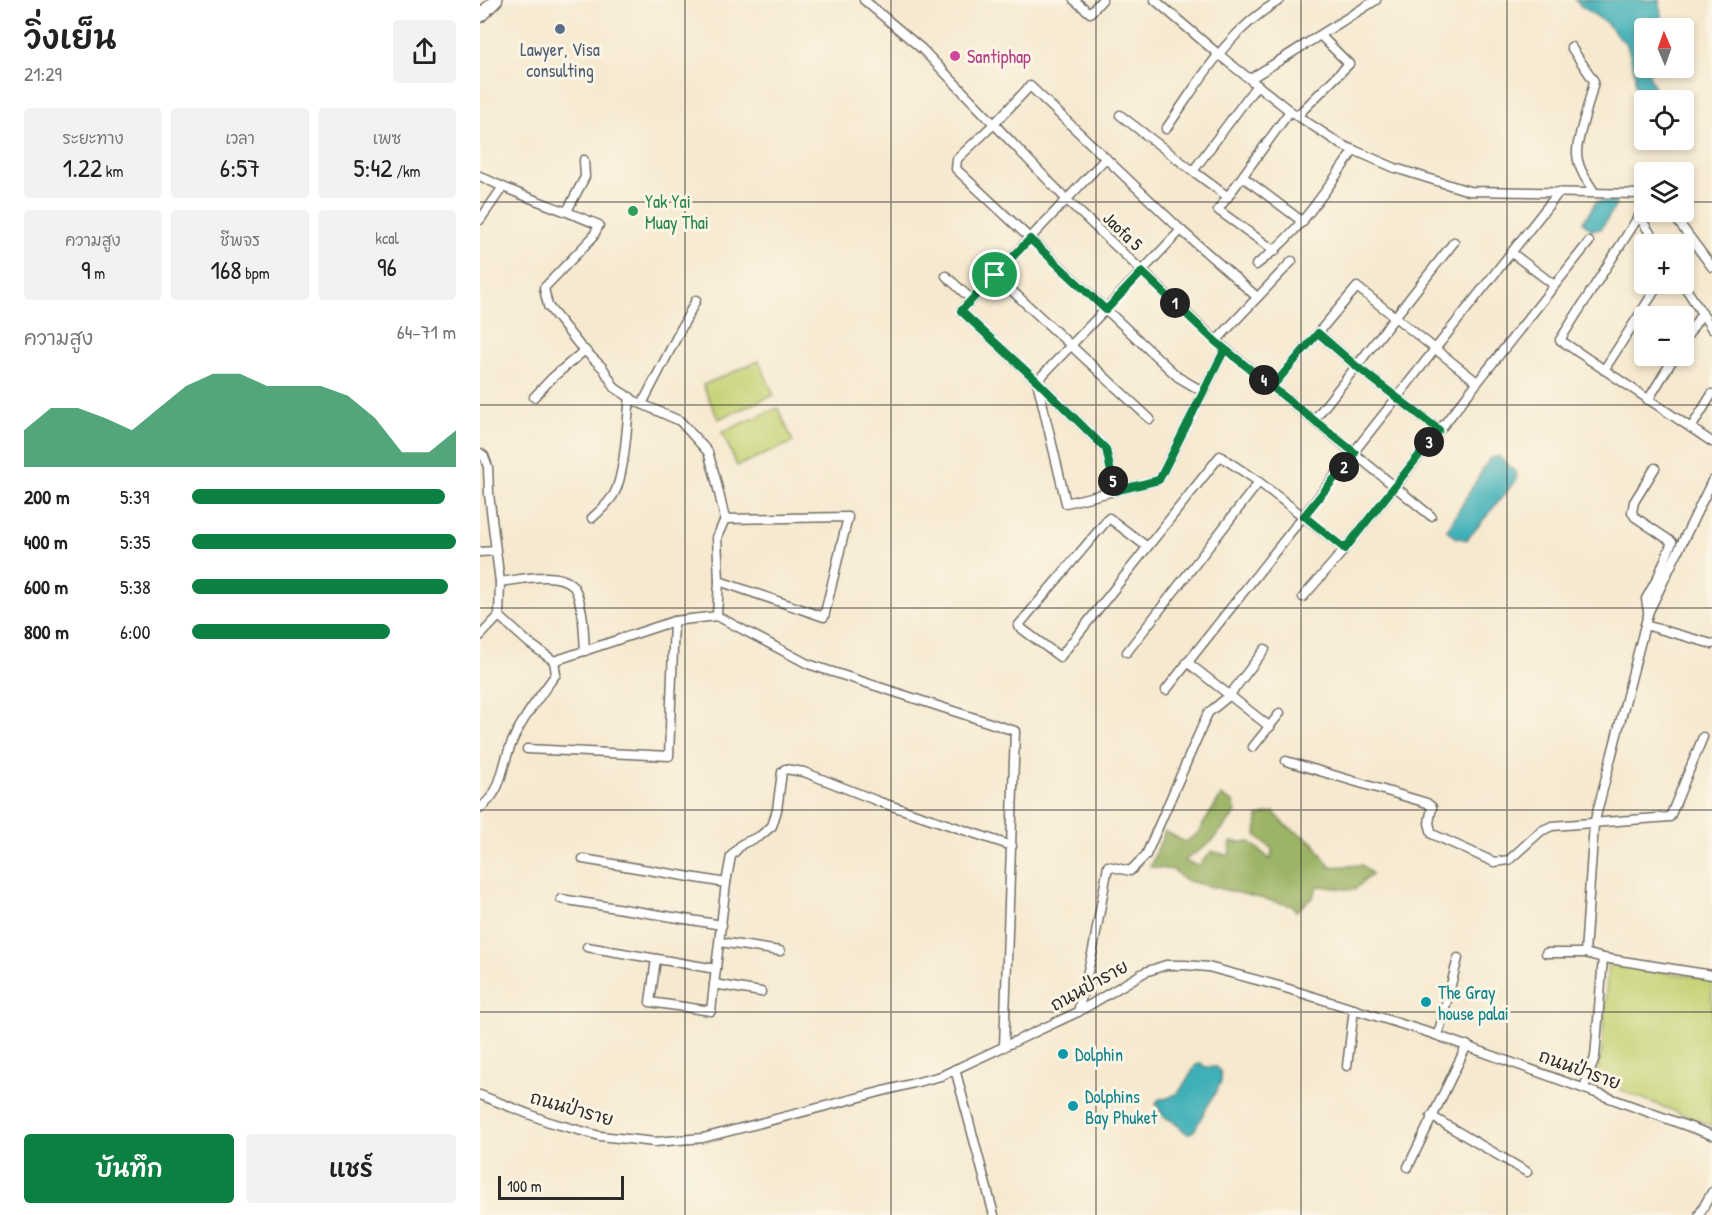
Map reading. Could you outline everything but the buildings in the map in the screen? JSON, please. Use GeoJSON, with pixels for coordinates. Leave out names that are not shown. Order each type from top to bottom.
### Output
{"type":"FeatureCollection","features":[{"type":"Feature","properties":{"kind":"main road"},"geometry":{"type":"LineString","coordinates":[[480,16],[496,0]]}},
{"type":"Feature","properties":{"kind":"street","name":"Jaofa 5"},"geometry":{"type":"LineString","coordinates":[[864,0],[922,49],[1067,200],[1216,342],[1431,516]]}},
{"type":"Feature","properties":{"kind":"street"},"geometry":{"type":"LineString","coordinates":[[1077,1],[1090,13],[1102,0]]}},
{"type":"Feature","properties":{"kind":"street"},"geometry":{"type":"LineString","coordinates":[[1157,0],[1218,54],[1294,114],[1342,145],[1395,168],[1469,191],[1634,194]]}},
{"type":"Feature","properties":{"kind":"street"},"geometry":{"type":"LineString","coordinates":[[1166,129],[1218,54],[1248,21],[1280,0]]}},
{"type":"Feature","properties":{"kind":"street"},"geometry":{"type":"LineString","coordinates":[[1193,171],[1254,82],[1376,0]]}},
{"type":"Feature","properties":{"kind":"street"},"geometry":{"type":"LineString","coordinates":[[1275,251],[1218,210],[1294,114],[1349,64],[1321,36]]}},
{"type":"Feature","properties":{"kind":"street"},"geometry":{"type":"LineString","coordinates":[[1571,47],[1594,81],[1577,151],[1585,178],[1595,193]]}},
{"type":"Feature","properties":{"kind":"street"},"geometry":{"type":"LineString","coordinates":[[1202,391],[1178,377],[956,169],[957,159],[1030,86],[1181,230],[1257,297]]}},
{"type":"Feature","properties":{"kind":"street"},"geometry":{"type":"LineString","coordinates":[[1120,115],[1228,197]]}},
{"type":"Feature","properties":{"kind":"street"},"geometry":{"type":"LineString","coordinates":[[1256,265],[1275,251],[1303,222],[1354,150]]}},
{"type":"Feature","properties":{"kind":"street"},"geometry":{"type":"LineString","coordinates":[[1106,158],[961,311],[1106,449],[1115,491]]}},
{"type":"Feature","properties":{"kind":"street"},"geometry":{"type":"LineString","coordinates":[[567,211],[585,177],[584,160]]}},
{"type":"Feature","properties":{"kind":"street"},"geometry":{"type":"LineString","coordinates":[[480,176],[502,188],[599,225],[593,237],[544,288],[548,306],[603,368],[615,388],[642,404],[680,421],[708,452],[725,519],[717,537],[717,616]]}},
{"type":"Feature","properties":{"kind":"street"},"geometry":{"type":"LineString","coordinates":[[1243,177],[1303,222]]}},
{"type":"Feature","properties":{"kind":"street"},"geometry":{"type":"LineString","coordinates":[[480,220],[502,188]]}},
{"type":"Feature","properties":{"kind":"street"},"geometry":{"type":"LineString","coordinates":[[1166,690],[1559,192]]}},
{"type":"Feature","properties":{"kind":"street"},"geometry":{"type":"LineString","coordinates":[[1651,234],[1639,216],[1560,340],[1712,442]]}},
{"type":"Feature","properties":{"kind":"street"},"geometry":{"type":"LineString","coordinates":[[1678,222],[1712,267]]}},
{"type":"Feature","properties":{"kind":"street"},"geometry":{"type":"LineString","coordinates":[[1037,381],[1181,230]]}},
{"type":"Feature","properties":{"kind":"street"},"geometry":{"type":"LineString","coordinates":[[1314,420],[1454,242]]}},
{"type":"Feature","properties":{"kind":"street"},"geometry":{"type":"LineString","coordinates":[[1303,597],[1345,549],[1589,242]]}},
{"type":"Feature","properties":{"kind":"street"},"geometry":{"type":"LineString","coordinates":[[1512,253],[1554,285]]}},
{"type":"Feature","properties":{"kind":"street"},"geometry":{"type":"LineString","coordinates":[[1216,342],[1292,261]]}},
{"type":"Feature","properties":{"kind":"street"},"geometry":{"type":"LineString","coordinates":[[995,275],[1150,419]]}},
{"type":"Feature","properties":{"kind":"street"},"geometry":{"type":"LineString","coordinates":[[946,276],[972,300]]}},
{"type":"Feature","properties":{"kind":"street"},"geometry":{"type":"LineString","coordinates":[[1272,387],[1357,287],[1477,382]]}},
{"type":"Feature","properties":{"kind":"street"},"geometry":{"type":"LineString","coordinates":[[1604,370],[1653,294]]}},
{"type":"Feature","properties":{"kind":"street"},"geometry":{"type":"LineString","coordinates":[[1690,294],[1712,329]]}},
{"type":"Feature","properties":{"kind":"street"},"geometry":{"type":"LineString","coordinates":[[642,404],[696,300]]}},
{"type":"Feature","properties":{"kind":"street"},"geometry":{"type":"LineString","coordinates":[[1694,326],[1702,313]]}},
{"type":"Feature","properties":{"kind":"street"},"geometry":{"type":"LineString","coordinates":[[1318,333],[1356,366],[1439,430]]}},
{"type":"Feature","properties":{"kind":"street"},"geometry":{"type":"LineString","coordinates":[[1037,381],[1066,503],[1159,480],[1225,349]]}},
{"type":"Feature","properties":{"kind":"street"},"geometry":{"type":"LineString","coordinates":[[534,397],[585,350]]}},
{"type":"Feature","properties":{"kind":"street"},"geometry":{"type":"LineString","coordinates":[[1648,400],[1669,366]]}},
{"type":"Feature","properties":{"kind":"street"},"geometry":{"type":"LineString","coordinates":[[1691,428],[1712,394]]}},
{"type":"Feature","properties":{"kind":"street"},"geometry":{"type":"LineString","coordinates":[[591,518],[607,504],[615,493],[630,397]]}},
{"type":"Feature","properties":{"kind":"street"},"geometry":{"type":"LineString","coordinates":[[480,453],[484,456],[488,467],[489,494],[500,582],[499,616],[480,636]]}},
{"type":"Feature","properties":{"kind":"street"},"geometry":{"type":"LineString","coordinates":[[1146,546],[1109,518],[1018,626],[1060,657],[1146,546],[1220,456],[1259,482],[1345,549]]}},
{"type":"Feature","properties":{"kind":"street"},"geometry":{"type":"LineString","coordinates":[[1648,611],[1646,599],[1659,577],[1672,542],[1635,517],[1632,512],[1634,502],[1655,468]]}},
{"type":"Feature","properties":{"kind":"street"},"geometry":{"type":"LineString","coordinates":[[1585,953],[1594,824],[1648,611],[1712,481]]}},
{"type":"Feature","properties":{"kind":"street"},"geometry":{"type":"LineString","coordinates":[[1127,652],[1259,482]]}},
{"type":"Feature","properties":{"kind":"street"},"geometry":{"type":"LineString","coordinates":[[718,581],[824,617],[848,517],[725,519]]}},
{"type":"Feature","properties":{"kind":"street"},"geometry":{"type":"LineString","coordinates":[[480,552],[495,551]]}},
{"type":"Feature","properties":{"kind":"street"},"geometry":{"type":"LineString","coordinates":[[500,582],[547,577],[562,580],[573,586],[583,616],[585,651]]}},
{"type":"Feature","properties":{"kind":"street"},"geometry":{"type":"LineString","coordinates":[[480,808],[492,799],[505,768],[509,750],[531,708],[556,674],[554,661],[529,643],[499,616]]}},
{"type":"Feature","properties":{"kind":"street"},"geometry":{"type":"LineString","coordinates":[[554,661],[674,621],[717,616],[808,664],[1015,731],[1004,1047]]}},
{"type":"Feature","properties":{"kind":"street"},"geometry":{"type":"LineString","coordinates":[[526,749],[669,756],[674,621]]}},
{"type":"Feature","properties":{"kind":"street"},"geometry":{"type":"LineString","coordinates":[[1645,625],[1712,645]]}},
{"type":"Feature","properties":{"kind":"street"},"geometry":{"type":"LineString","coordinates":[[1078,1012],[1094,950],[1108,866],[1130,871],[1146,855],[1208,713],[1228,696],[1265,649]]}},
{"type":"Feature","properties":{"kind":"street"},"geometry":{"type":"LineString","coordinates":[[1187,662],[1270,727]]}},
{"type":"Feature","properties":{"kind":"street"},"geometry":{"type":"LineString","coordinates":[[1253,747],[1280,713]]}},
{"type":"Feature","properties":{"kind":"street"},"geometry":{"type":"LineString","coordinates":[[1286,761],[1427,803],[1432,807],[1429,823],[1432,834],[1494,862],[1509,860],[1541,831],[1552,826],[1670,817],[1703,737]]}},
{"type":"Feature","properties":{"kind":"street"},"geometry":{"type":"LineString","coordinates":[[656,959],[650,1002],[711,1011],[731,856],[742,844],[760,836],[772,826],[777,810],[782,772],[785,769],[804,772],[880,802],[1012,846]]}},
{"type":"Feature","properties":{"kind":"street"},"geometry":{"type":"LineString","coordinates":[[583,859],[726,883]]}},
{"type":"Feature","properties":{"kind":"street"},"geometry":{"type":"LineString","coordinates":[[561,899],[722,925]]}},
{"type":"Feature","properties":{"kind":"street"},"geometry":{"type":"LineString","coordinates":[[720,942],[780,951]]}},
{"type":"Feature","properties":{"kind":"street"},"geometry":{"type":"LineString","coordinates":[[587,947],[716,969]]}},
{"type":"Feature","properties":{"kind":"street"},"geometry":{"type":"LineString","coordinates":[[1546,954],[1585,953],[1712,975]]}},
{"type":"Feature","properties":{"kind":"street"},"geometry":{"type":"LineString","coordinates":[[1438,1035],[1458,958]]}},
{"type":"Feature","properties":{"kind":"street"},"geometry":{"type":"LineString","coordinates":[[1584,1088],[1595,1057],[1604,958]]}},
{"type":"Feature","properties":{"kind":"street","name":"ถนนป่าราย"},"geometry":{"type":"LineString","coordinates":[[480,1095],[549,1122],[600,1136],[655,1142],[702,1138],[941,1076],[1078,1012],[1145,972],[1166,965],[1185,964],[1208,967],[1438,1035],[1712,1135]]}},
{"type":"Feature","properties":{"kind":"street"},"geometry":{"type":"LineString","coordinates":[[714,984],[761,992]]}},
{"type":"Feature","properties":{"kind":"street"},"geometry":{"type":"LineString","coordinates":[[1347,1065],[1354,1009]]}},
{"type":"Feature","properties":{"kind":"street"},"geometry":{"type":"LineString","coordinates":[[1408,1167],[1467,1045]]}},
{"type":"Feature","properties":{"kind":"street"},"geometry":{"type":"LineString","coordinates":[[955,1069],[994,1215]]}},
{"type":"Feature","properties":{"kind":"street"},"geometry":{"type":"LineString","coordinates":[[1431,1116],[1527,1172]]}},
{"type":"Feature","properties":{"kind":"street"},"geometry":{"type":"LineString","coordinates":[[1699,1215],[1712,1192]]}},
{"type":"Feature","properties":{"kind":"green space"},"geometry":{"type":"Polygon","coordinates":[[[759,361],[774,395],[718,419],[703,385],[759,361]]]}},
{"type":"Feature","properties":{"kind":"green space"},"geometry":{"type":"Polygon","coordinates":[[[778,408],[793,442],[737,466],[722,432],[778,408]]]}},
{"type":"Feature","properties":{"kind":"green space"},"geometry":{"type":"Polygon","coordinates":[[[1221,796],[1233,802],[1236,813],[1210,843],[1184,861],[1198,866],[1212,851],[1229,856],[1231,842],[1250,842],[1271,860],[1272,849],[1256,835],[1258,816],[1274,812],[1285,825],[1313,842],[1330,867],[1362,865],[1372,874],[1354,890],[1318,886],[1313,897],[1296,911],[1293,906],[1184,880],[1174,870],[1150,867],[1165,831],[1185,842],[1197,834],[1221,796]]]}},
{"type":"Feature","properties":{"kind":"green space"},"geometry":{"type":"Polygon","coordinates":[[[1608,962],[1712,980],[1712,1126],[1595,1080],[1602,1050],[1608,962]]]}},
{"type":"Feature","properties":{"kind":"water"},"geometry":{"type":"Polygon","coordinates":[[[1575,0],[1659,0],[1662,18],[1634,18],[1634,68],[1627,45],[1605,22],[1575,0]]]}},
{"type":"Feature","properties":{"kind":"water"},"geometry":{"type":"Polygon","coordinates":[[[1635,78],[1650,78],[1654,86],[1651,90],[1639,90],[1635,78]]]}},
{"type":"Feature","properties":{"kind":"water"},"geometry":{"type":"Polygon","coordinates":[[[1612,200],[1616,205],[1601,229],[1592,230],[1583,222],[1596,202],[1612,200]]]}},
{"type":"Feature","properties":{"kind":"water"},"geometry":{"type":"Polygon","coordinates":[[[1498,456],[1517,473],[1516,480],[1467,540],[1455,537],[1447,530],[1489,459],[1498,456]]]}},
{"type":"Feature","properties":{"kind":"water"},"geometry":{"type":"Polygon","coordinates":[[[1201,1063],[1205,1067],[1217,1067],[1221,1073],[1221,1082],[1194,1131],[1188,1134],[1164,1117],[1156,1104],[1159,1099],[1177,1093],[1196,1065],[1201,1063]]]}},
{"type":"Feature","properties":{"kind":"place","name":"Lawyer, Visa consulting"},"geometry":{"type":"Point","coordinates":[560,29]}},
{"type":"Feature","properties":{"kind":"place","name":"Santiphap"},"geometry":{"type":"Point","coordinates":[955,56]}},
{"type":"Feature","properties":{"kind":"place","name":"Yak Yai Muay Thai"},"geometry":{"type":"Point","coordinates":[633,211]}},
{"type":"Feature","properties":{"kind":"place","name":"The Gray house palai"},"geometry":{"type":"Point","coordinates":[1426,1002]}},
{"type":"Feature","properties":{"kind":"place","name":"Dolphin"},"geometry":{"type":"Point","coordinates":[1063,1054]}},
{"type":"Feature","properties":{"kind":"place","name":"Dolphins Bay Phuket"},"geometry":{"type":"Point","coordinates":[1073,1106]}},
{"type":"Feature","properties":{"kind":"route"},"geometry":{"type":"LineString","coordinates":[[995,275],[961,311],[1106,449],[1115,491],[1159,480],[1202,391],[1225,349],[1272,387],[1318,333],[1356,366],[1439,430],[1345,549],[1304,516],[1355,453],[1272,387],[1216,342],[1142,272],[1106,310],[1030,239],[995,275]]}}]}
